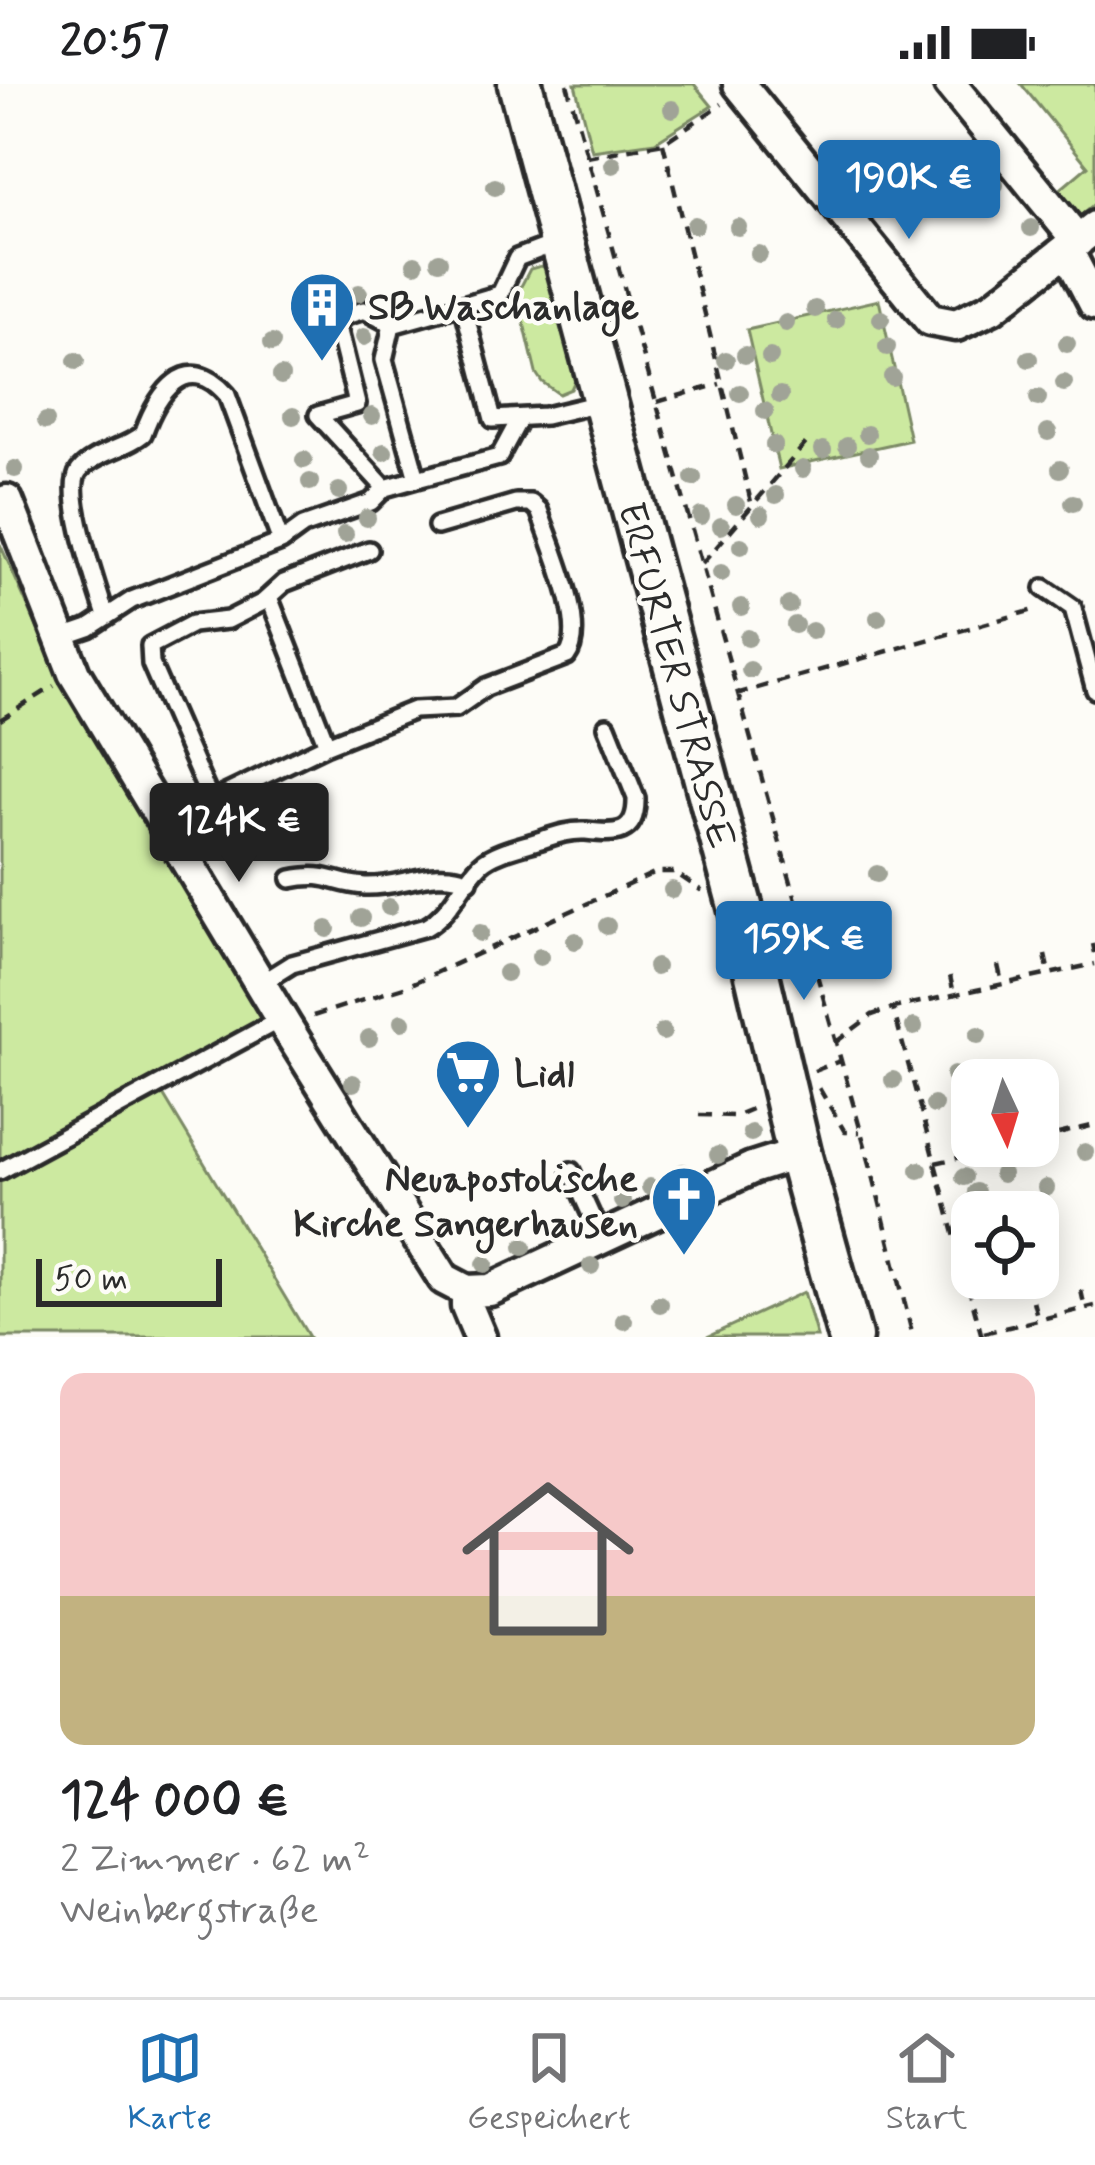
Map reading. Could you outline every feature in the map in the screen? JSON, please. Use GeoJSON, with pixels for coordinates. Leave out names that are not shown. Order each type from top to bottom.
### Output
{"type":"FeatureCollection","features":[{"type":"Feature","properties":{"kind":"main road","name":"ERFURTER STRASSE"},"geometry":{"type":"LineString","coordinates":[[520,84],[733,878],[799,1154],[850,1337]]}},
{"type":"Feature","properties":{"kind":"street"},"geometry":{"type":"LineString","coordinates":[[950,84],[1080,240],[1095,304]]}},
{"type":"Feature","properties":{"kind":"street"},"geometry":{"type":"LineString","coordinates":[[740,87],[930,320],[956,325],[992,308],[1080,240]]}},
{"type":"Feature","properties":{"kind":"street"},"geometry":{"type":"LineString","coordinates":[[8,501],[74,673],[444,1280],[466,1291],[490,1290],[752,1168],[799,1154]]}},
{"type":"Feature","properties":{"kind":"street"},"geometry":{"type":"LineString","coordinates":[[466,1291],[480,1337]]}},
{"type":"Feature","properties":{"kind":"lane"},"geometry":{"type":"LineString","coordinates":[[385,488],[318,415],[358,404],[336,319],[364,310],[392,326],[500,294],[517,258],[562,241]]}},
{"type":"Feature","properties":{"kind":"lane"},"geometry":{"type":"LineString","coordinates":[[464,305],[493,419],[545,416],[605,402]]}},
{"type":"Feature","properties":{"kind":"lane"},"geometry":{"type":"LineString","coordinates":[[392,326],[384,359],[419,466]]}},
{"type":"Feature","properties":{"kind":"lane"},"geometry":{"type":"LineString","coordinates":[[106,616],[89,562],[74,482],[81,468],[143,434],[154,403],[173,383],[202,375],[226,394],[281,542]]}},
{"type":"Feature","properties":{"kind":"lane"},"geometry":{"type":"LineString","coordinates":[[60,638],[89,628],[132,600],[281,542],[302,526],[371,502],[419,466],[499,457],[520,418]]}},
{"type":"Feature","properties":{"kind":"lane"},"geometry":{"type":"LineString","coordinates":[[488,442],[510,436]]}},
{"type":"Feature","properties":{"kind":"lane"},"geometry":{"type":"LineString","coordinates":[[169,832],[211,801],[327,745],[413,710],[456,708],[486,687],[567,656],[574,648],[574,617],[539,510],[531,502],[437,526]]}},
{"type":"Feature","properties":{"kind":"lane"},"geometry":{"type":"LineString","coordinates":[[211,801],[151,664],[150,646],[192,624],[228,620],[284,583],[369,550]]}},
{"type":"Feature","properties":{"kind":"lane"},"geometry":{"type":"LineString","coordinates":[[1044,588],[1073,608],[1095,690]]}},
{"type":"Feature","properties":{"kind":"lane"},"geometry":{"type":"LineString","coordinates":[[269,597],[327,745]]}},
{"type":"Feature","properties":{"kind":"lane"},"geometry":{"type":"LineString","coordinates":[[260,983],[292,964],[426,927],[442,918],[492,856],[561,833],[616,834],[628,825],[636,798],[607,725]]}},
{"type":"Feature","properties":{"kind":"lane"},"geometry":{"type":"LineString","coordinates":[[291,879],[317,874],[365,886],[437,875],[469,881]]}},
{"type":"Feature","properties":{"kind":"lane"},"geometry":{"type":"LineString","coordinates":[[0,1172],[283,1022]]}},
{"type":"Feature","properties":{"kind":"lane"},"geometry":{"type":"LineString","coordinates":[[571,1172],[602,1239]]}},
{"type":"Feature","properties":{"kind":"path"},"geometry":{"type":"LineString","coordinates":[[567,84],[913,1337]]}},
{"type":"Feature","properties":{"kind":"path"},"geometry":{"type":"LineString","coordinates":[[587,157],[662,143],[740,87]]}},
{"type":"Feature","properties":{"kind":"path"},"geometry":{"type":"LineString","coordinates":[[662,143],[752,506]]}},
{"type":"Feature","properties":{"kind":"path"},"geometry":{"type":"LineString","coordinates":[[657,402],[721,384]]}},
{"type":"Feature","properties":{"kind":"path"},"geometry":{"type":"LineString","coordinates":[[702,563],[806,443]]}},
{"type":"Feature","properties":{"kind":"path"},"geometry":{"type":"LineString","coordinates":[[736,694],[1053,605],[1073,608]]}},
{"type":"Feature","properties":{"kind":"path"},"geometry":{"type":"LineString","coordinates":[[0,720],[74,673]]}},
{"type":"Feature","properties":{"kind":"path"},"geometry":{"type":"LineString","coordinates":[[283,1022],[407,986],[656,872],[674,872],[699,893],[733,878]]}},
{"type":"Feature","properties":{"kind":"path"},"geometry":{"type":"LineString","coordinates":[[1093,944],[1095,953]]}},
{"type":"Feature","properties":{"kind":"path"},"geometry":{"type":"LineString","coordinates":[[1045,955],[1049,973]]}},
{"type":"Feature","properties":{"kind":"path"},"geometry":{"type":"LineString","coordinates":[[835,1044],[872,1015],[1095,964]]}},
{"type":"Feature","properties":{"kind":"path"},"geometry":{"type":"LineString","coordinates":[[998,965],[1002,983]]}},
{"type":"Feature","properties":{"kind":"path"},"geometry":{"type":"LineString","coordinates":[[950,976],[954,994]]}},
{"type":"Feature","properties":{"kind":"path"},"geometry":{"type":"LineString","coordinates":[[892,1009],[982,1335],[1095,1306]]}},
{"type":"Feature","properties":{"kind":"path"},"geometry":{"type":"LineString","coordinates":[[817,1069],[840,1061]]}},
{"type":"Feature","properties":{"kind":"path"},"geometry":{"type":"LineString","coordinates":[[1059,1134],[1092,1126],[1086,1117]]}},
{"type":"Feature","properties":{"kind":"path"},"geometry":{"type":"LineString","coordinates":[[935,1162],[951,1158]]}},
{"type":"Feature","properties":{"kind":"path"},"geometry":{"type":"LineString","coordinates":[[1081,1290],[1085,1309]]}},
{"type":"Feature","properties":{"kind":"path"},"geometry":{"type":"LineString","coordinates":[[1033,1301],[1038,1320]]}},
{"type":"Feature","properties":{"kind":"green space"},"geometry":{"type":"Polygon","coordinates":[[[575,84],[694,84],[712,106],[655,142],[592,151],[575,84]]]}},
{"type":"Feature","properties":{"kind":"green space"},"geometry":{"type":"Polygon","coordinates":[[[1021,84],[1095,84],[1095,203],[1078,218],[1050,198],[1088,166],[1021,84]]]}},
{"type":"Feature","properties":{"kind":"green space"},"geometry":{"type":"Polygon","coordinates":[[[530,269],[549,270],[579,371],[571,389],[559,394],[536,373],[517,294],[530,269]]]}},
{"type":"Feature","properties":{"kind":"green space"},"geometry":{"type":"Polygon","coordinates":[[[879,300],[910,440],[779,469],[747,330],[879,300]]]}},
{"type":"Feature","properties":{"kind":"green space"},"geometry":{"type":"Polygon","coordinates":[[[0,544],[55,667],[265,1016],[153,1078],[309,1337],[0,1337],[0,544]]]}},
{"type":"Feature","properties":{"kind":"green space"},"geometry":{"type":"Polygon","coordinates":[[[804,1292],[817,1337],[707,1337],[804,1292]]]}},
{"type":"Feature","properties":{"kind":"place","name":"SB Waschanlage"},"geometry":{"type":"Point","coordinates":[322,364]}},
{"type":"Feature","properties":{"kind":"place","name":"Lidl"},"geometry":{"type":"Point","coordinates":[468,1131]}},
{"type":"Feature","properties":{"kind":"place","name":"Neuapostolische Kirche Sangerhausen"},"geometry":{"type":"Point","coordinates":[684,1258]}}]}
